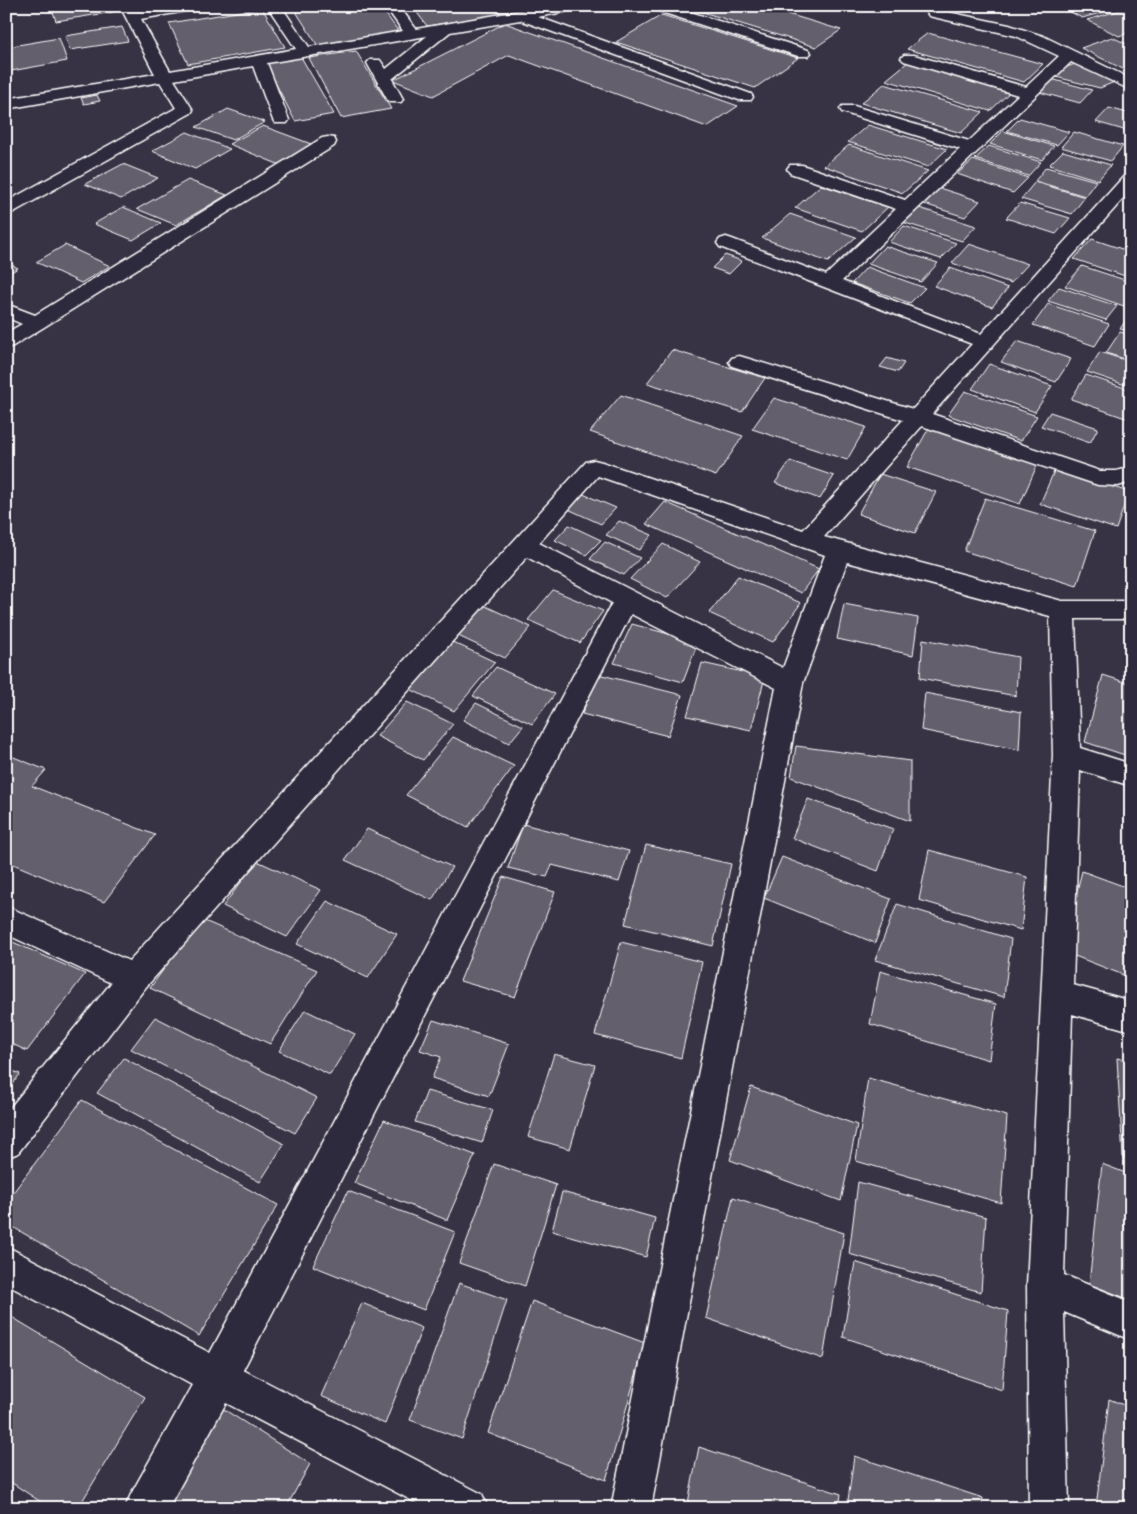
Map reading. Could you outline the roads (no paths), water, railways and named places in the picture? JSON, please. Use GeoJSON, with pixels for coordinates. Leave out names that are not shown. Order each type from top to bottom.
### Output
{"type":"FeatureCollection","features":[{"type":"Feature","properties":{"kind":"street"},"geometry":{"type":"LineString","coordinates":[[6,209],[185,110],[129,11],[192,6]]}},
{"type":"Feature","properties":{"kind":"street"},"geometry":{"type":"LineString","coordinates":[[274,6],[305,52]]}},
{"type":"Feature","properties":{"kind":"street"},"geometry":{"type":"LineString","coordinates":[[392,6],[412,33]]}},
{"type":"Feature","properties":{"kind":"street"},"geometry":{"type":"LineString","coordinates":[[7,101],[165,77],[446,28],[517,11],[574,6]]}},
{"type":"Feature","properties":{"kind":"street"},"geometry":{"type":"LineString","coordinates":[[657,6],[803,53]]}},
{"type":"Feature","properties":{"kind":"street"},"geometry":{"type":"LineString","coordinates":[[517,11],[745,97]]}},
{"type":"Feature","properties":{"kind":"street"},"geometry":{"type":"LineString","coordinates":[[934,13],[1036,38],[1054,45],[1069,55],[1131,85]]}},
{"type":"Feature","properties":{"kind":"street"},"geometry":{"type":"LineString","coordinates":[[383,79],[446,28]]}},
{"type":"Feature","properties":{"kind":"street"},"geometry":{"type":"LineString","coordinates":[[363,42],[395,99]]}},
{"type":"Feature","properties":{"kind":"street"},"geometry":{"type":"LineString","coordinates":[[829,282],[1069,55]]}},
{"type":"Feature","properties":{"kind":"street"},"geometry":{"type":"LineString","coordinates":[[909,58],[1029,93]]}},
{"type":"Feature","properties":{"kind":"street"},"geometry":{"type":"LineString","coordinates":[[259,60],[282,120]]}},
{"type":"Feature","properties":{"kind":"street"},"geometry":{"type":"LineString","coordinates":[[848,109],[971,147]]}},
{"type":"Feature","properties":{"kind":"street"},"geometry":{"type":"LineString","coordinates":[[6,342],[328,142]]}},
{"type":"Feature","properties":{"kind":"street"},"geometry":{"type":"LineString","coordinates":[[796,169],[907,207]]}},
{"type":"Feature","properties":{"kind":"street"},"geometry":{"type":"LineString","coordinates":[[807,541],[1131,179]]}},
{"type":"Feature","properties":{"kind":"street"},"geometry":{"type":"LineString","coordinates":[[726,243],[985,342]]}},
{"type":"Feature","properties":{"kind":"street"},"geometry":{"type":"LineString","coordinates":[[6,310],[37,323]]}},
{"type":"Feature","properties":{"kind":"street"},"geometry":{"type":"LineString","coordinates":[[739,362],[918,417],[1098,478],[1118,480],[1131,474]]}},
{"type":"Feature","properties":{"kind":"street"},"geometry":{"type":"LineString","coordinates":[[6,1141],[134,978],[594,467],[840,551],[1062,610],[1131,610]]}},
{"type":"Feature","properties":{"kind":"street"},"geometry":{"type":"LineString","coordinates":[[523,545],[626,600],[790,683]]}},
{"type":"Feature","properties":{"kind":"street"},"geometry":{"type":"LineString","coordinates":[[631,1508],[790,683],[840,551]]}},
{"type":"Feature","properties":{"kind":"street"},"geometry":{"type":"LineString","coordinates":[[145,1508],[218,1378],[626,600]]}},
{"type":"Feature","properties":{"kind":"street"},"geometry":{"type":"LineString","coordinates":[[1049,1508],[1045,1286],[1067,755],[1062,610]]}},
{"type":"Feature","properties":{"kind":"street"},"geometry":{"type":"LineString","coordinates":[[1067,755],[1131,775]]}},
{"type":"Feature","properties":{"kind":"street"},"geometry":{"type":"LineString","coordinates":[[6,919],[134,978]]}},
{"type":"Feature","properties":{"kind":"street"},"geometry":{"type":"LineString","coordinates":[[1057,995],[1131,1016]]}},
{"type":"Feature","properties":{"kind":"street"},"geometry":{"type":"LineString","coordinates":[[6,1264],[218,1378],[468,1508]]}},
{"type":"Feature","properties":{"kind":"street"},"geometry":{"type":"LineString","coordinates":[[1045,1286],[1131,1321]]}}]}
